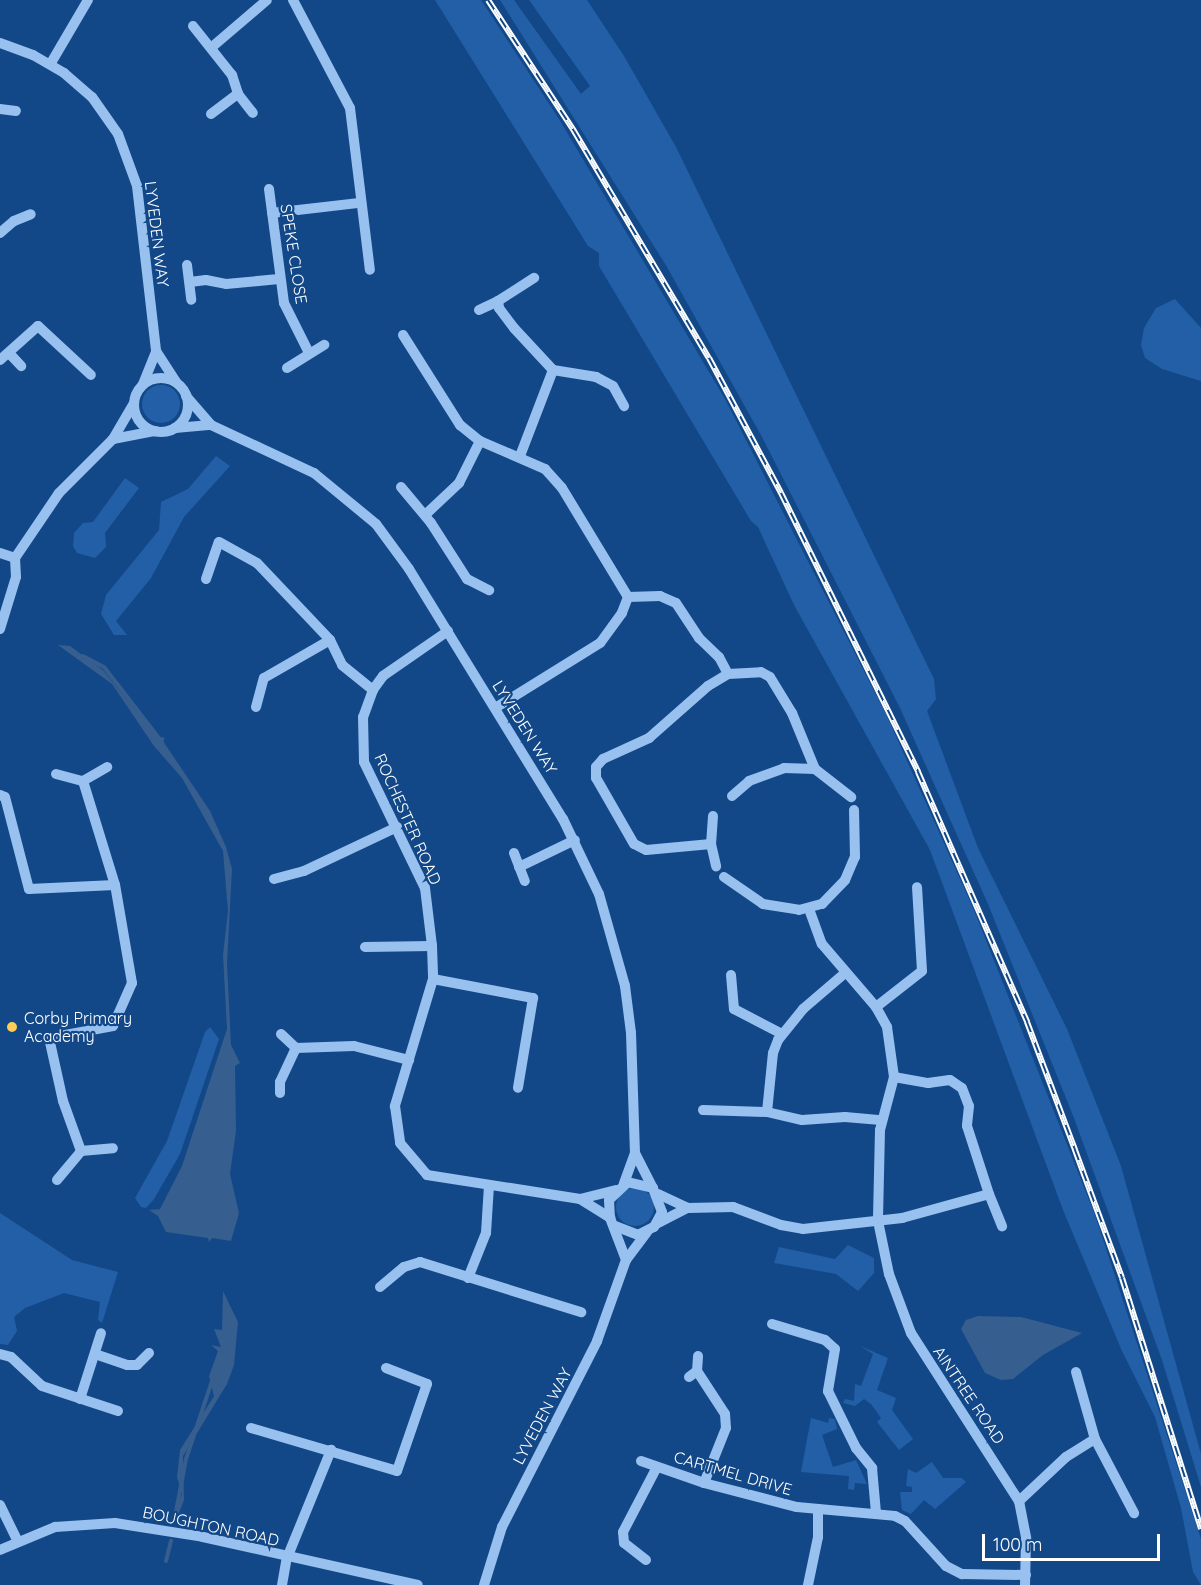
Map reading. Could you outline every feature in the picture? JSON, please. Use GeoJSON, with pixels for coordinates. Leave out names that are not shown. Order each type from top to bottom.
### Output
{"type":"FeatureCollection","features":[{"type":"Feature","properties":{"kind":"street"},"geometry":{"type":"LineString","coordinates":[[51,63],[88,0]]}},
{"type":"Feature","properties":{"kind":"street"},"geometry":{"type":"LineString","coordinates":[[212,47],[267,0]]}},
{"type":"Feature","properties":{"kind":"street"},"geometry":{"type":"LineString","coordinates":[[292,0],[350,108],[355,128],[359,203],[370,270]]}},
{"type":"Feature","properties":{"kind":"street"},"geometry":{"type":"LineString","coordinates":[[193,26],[232,75],[238,94],[253,113]]}},
{"type":"Feature","properties":{"kind":"street","name":"LYVEDEN WAY"},"geometry":{"type":"LineString","coordinates":[[0,43],[51,63],[92,97],[111,122],[126,151],[140,201],[156,351],[177,383]]}},
{"type":"Feature","properties":{"kind":"street"},"geometry":{"type":"LineString","coordinates":[[211,114],[238,94]]}},
{"type":"Feature","properties":{"kind":"street"},"geometry":{"type":"LineString","coordinates":[[0,109],[16,111]]}},
{"type":"Feature","properties":{"kind":"street","name":"SPEKE CLOSE"},"geometry":{"type":"LineString","coordinates":[[269,189],[279,279],[289,317],[309,353]]}},
{"type":"Feature","properties":{"kind":"street"},"geometry":{"type":"LineString","coordinates":[[272,213],[359,203]]}},
{"type":"Feature","properties":{"kind":"street"},"geometry":{"type":"LineString","coordinates":[[0,233],[14,221],[31,214]]}},
{"type":"Feature","properties":{"kind":"street"},"geometry":{"type":"LineString","coordinates":[[188,265],[191,300]]}},
{"type":"Feature","properties":{"kind":"street"},"geometry":{"type":"LineString","coordinates":[[479,310],[534,278]]}},
{"type":"Feature","properties":{"kind":"street"},"geometry":{"type":"LineString","coordinates":[[190,282],[206,280],[226,284],[279,279]]}},
{"type":"Feature","properties":{"kind":"street"},"geometry":{"type":"LineString","coordinates":[[498,301],[499,308],[514,328],[554,370],[596,377],[613,386],[624,406]]}},
{"type":"Feature","properties":{"kind":"street"},"geometry":{"type":"LineString","coordinates":[[21,366],[5,357],[38,326],[91,375]]}},
{"type":"Feature","properties":{"kind":"street"},"geometry":{"type":"LineString","coordinates":[[403,335],[460,425],[480,441],[520,456],[544,470],[562,488],[628,597]]}},
{"type":"Feature","properties":{"kind":"street"},"geometry":{"type":"LineString","coordinates":[[287,368],[324,345]]}},
{"type":"Feature","properties":{"kind":"street","name":"LYVEDEN WAY"},"geometry":{"type":"LineString","coordinates":[[143,384],[156,351]]}},
{"type":"Feature","properties":{"kind":"street"},"geometry":{"type":"LineString","coordinates":[[520,456],[554,370]]}},
{"type":"Feature","properties":{"kind":"street"},"geometry":{"type":"LineString","coordinates":[[0,629],[15,577],[15,558],[69,480],[113,439],[143,384],[158,378],[177,383],[186,396],[188,411],[175,428],[113,439]]}},
{"type":"Feature","properties":{"kind":"street","name":"LYVEDEN WAY"},"geometry":{"type":"LineString","coordinates":[[186,396],[211,425],[314,473],[351,500],[394,546],[575,840],[599,894],[625,987],[631,1033],[635,1153],[620,1187],[609,1200],[613,1222],[626,1260]]}},
{"type":"Feature","properties":{"kind":"street"},"geometry":{"type":"LineString","coordinates":[[134,404],[141,423],[155,431]]}},
{"type":"Feature","properties":{"kind":"street","name":"LYVEDEN WAY"},"geometry":{"type":"LineString","coordinates":[[175,428],[211,425]]}},
{"type":"Feature","properties":{"kind":"street"},"geometry":{"type":"LineString","coordinates":[[425,515],[459,483],[480,441]]}},
{"type":"Feature","properties":{"kind":"street"},"geometry":{"type":"LineString","coordinates":[[400,487],[425,515],[467,579],[489,590]]}},
{"type":"Feature","properties":{"kind":"street"},"geometry":{"type":"LineString","coordinates":[[206,579],[219,542],[257,563],[330,640],[342,665],[373,690]]}},
{"type":"Feature","properties":{"kind":"street"},"geometry":{"type":"LineString","coordinates":[[0,553],[15,558]]}},
{"type":"Feature","properties":{"kind":"street"},"geometry":{"type":"LineString","coordinates":[[628,597],[660,596],[676,603],[699,638],[719,657],[728,674]]}},
{"type":"Feature","properties":{"kind":"street"},"geometry":{"type":"LineString","coordinates":[[495,708],[600,643],[622,613],[628,597]]}},
{"type":"Feature","properties":{"kind":"street","name":"ROCHESTER ROAD"},"geometry":{"type":"LineString","coordinates":[[448,631],[395,666],[373,690],[363,717],[364,762],[425,888],[432,946],[433,979],[395,1106],[400,1143],[427,1175],[580,1199],[620,1187]]}},
{"type":"Feature","properties":{"kind":"street"},"geometry":{"type":"LineString","coordinates":[[256,707],[264,678],[330,640]]}},
{"type":"Feature","properties":{"kind":"street"},"geometry":{"type":"LineString","coordinates":[[711,844],[646,850],[634,844],[596,778],[596,767],[603,759],[649,738],[687,700],[728,674],[761,672],[770,677],[792,713],[815,770],[850,797]]}},
{"type":"Feature","properties":{"kind":"street"},"geometry":{"type":"LineString","coordinates":[[56,774],[83,781],[107,767]]}},
{"type":"Feature","properties":{"kind":"street"},"geometry":{"type":"LineString","coordinates":[[732,796],[763,775],[784,768],[815,770]]}},
{"type":"Feature","properties":{"kind":"street"},"geometry":{"type":"LineString","coordinates":[[81,1151],[63,1101],[49,1038],[113,1026],[132,983],[115,885],[83,781]]}},
{"type":"Feature","properties":{"kind":"street"},"geometry":{"type":"LineString","coordinates":[[0,795],[5,797],[29,889],[115,885]]}},
{"type":"Feature","properties":{"kind":"street"},"geometry":{"type":"LineString","coordinates":[[724,877],[763,904],[784,910],[809,909],[837,892],[850,871],[856,847],[854,810]]}},
{"type":"Feature","properties":{"kind":"street"},"geometry":{"type":"LineString","coordinates":[[713,816],[711,844],[716,866]]}},
{"type":"Feature","properties":{"kind":"street"},"geometry":{"type":"LineString","coordinates":[[274,879],[304,871],[397,827]]}},
{"type":"Feature","properties":{"kind":"street"},"geometry":{"type":"LineString","coordinates":[[519,867],[575,840]]}},
{"type":"Feature","properties":{"kind":"street"},"geometry":{"type":"LineString","coordinates":[[514,853],[525,881]]}},
{"type":"Feature","properties":{"kind":"street"},"geometry":{"type":"LineString","coordinates":[[876,1007],[922,971],[917,887]]}},
{"type":"Feature","properties":{"kind":"street"},"geometry":{"type":"LineString","coordinates":[[809,909],[822,944],[876,1007],[887,1027],[894,1077],[928,1083],[950,1080],[962,1088],[969,1106],[967,1126],[1002,1226]]}},
{"type":"Feature","properties":{"kind":"street"},"geometry":{"type":"LineString","coordinates":[[365,947],[432,946]]}},
{"type":"Feature","properties":{"kind":"street"},"geometry":{"type":"LineString","coordinates":[[767,1112],[773,1053],[782,1035],[845,973]]}},
{"type":"Feature","properties":{"kind":"street"},"geometry":{"type":"LineString","coordinates":[[731,975],[734,1009],[782,1035]]}},
{"type":"Feature","properties":{"kind":"street"},"geometry":{"type":"LineString","coordinates":[[433,979],[533,998],[518,1088]]}},
{"type":"Feature","properties":{"kind":"street"},"geometry":{"type":"LineString","coordinates":[[281,1034],[296,1048],[354,1046],[409,1060]]}},
{"type":"Feature","properties":{"kind":"street"},"geometry":{"type":"LineString","coordinates":[[280,1094],[280,1082],[296,1048]]}},
{"type":"Feature","properties":{"kind":"street","name":"AINTREE ROAD"},"geometry":{"type":"LineString","coordinates":[[894,1077],[881,1120],[878,1221],[889,1274],[911,1333],[1019,1501],[1026,1538],[1025,1580]]}},
{"type":"Feature","properties":{"kind":"street"},"geometry":{"type":"LineString","coordinates":[[703,1110],[767,1112],[802,1120],[881,1120]]}},
{"type":"Feature","properties":{"kind":"street"},"geometry":{"type":"LineString","coordinates":[[57,1180],[81,1151],[113,1148]]}},
{"type":"Feature","properties":{"kind":"street","name":"LYVEDEN WAY"},"geometry":{"type":"LineString","coordinates":[[484,1585],[502,1527],[597,1341],[626,1260],[656,1224],[662,1212],[645,1166],[635,1153]]}},
{"type":"Feature","properties":{"kind":"street"},"geometry":{"type":"LineString","coordinates":[[620,1187],[636,1181],[688,1208],[745,1209],[781,1225],[803,1229],[878,1221],[989,1194]]}},
{"type":"Feature","properties":{"kind":"street"},"geometry":{"type":"LineString","coordinates":[[468,1278],[486,1233],[489,1185]]}},
{"type":"Feature","properties":{"kind":"street","name":"ROCHESTER ROAD"},"geometry":{"type":"LineString","coordinates":[[580,1199],[613,1222]]}},
{"type":"Feature","properties":{"kind":"street"},"geometry":{"type":"LineString","coordinates":[[656,1224],[688,1208]]}},
{"type":"Feature","properties":{"kind":"street"},"geometry":{"type":"LineString","coordinates":[[613,1222],[629,1234],[647,1232]]}},
{"type":"Feature","properties":{"kind":"street"},"geometry":{"type":"LineString","coordinates":[[380,1287],[404,1267],[420,1262],[582,1312]]}},
{"type":"Feature","properties":{"kind":"street"},"geometry":{"type":"LineString","coordinates":[[772,1324],[825,1340],[835,1349],[828,1391],[856,1448],[872,1468],[876,1514]]}},
{"type":"Feature","properties":{"kind":"street"},"geometry":{"type":"LineString","coordinates":[[80,1399],[101,1333]]}},
{"type":"Feature","properties":{"kind":"street"},"geometry":{"type":"LineString","coordinates":[[95,1354],[128,1365],[137,1365],[149,1353]]}},
{"type":"Feature","properties":{"kind":"street"},"geometry":{"type":"LineString","coordinates":[[0,1354],[12,1357],[34,1382],[118,1411]]}},
{"type":"Feature","properties":{"kind":"street"},"geometry":{"type":"LineString","coordinates":[[698,1356],[693,1374],[725,1414],[726,1428],[704,1483]]}},
{"type":"Feature","properties":{"kind":"street"},"geometry":{"type":"LineString","coordinates":[[251,1428],[398,1471],[427,1384],[386,1368]]}},
{"type":"Feature","properties":{"kind":"street"},"geometry":{"type":"LineString","coordinates":[[1076,1372],[1095,1439],[1134,1513]]}},
{"type":"Feature","properties":{"kind":"street"},"geometry":{"type":"LineString","coordinates":[[1019,1501],[1066,1457],[1095,1439]]}},
{"type":"Feature","properties":{"kind":"street"},"geometry":{"type":"LineString","coordinates":[[282,1585],[287,1558],[332,1450]]}},
{"type":"Feature","properties":{"kind":"street","name":"CARTMEL DRIVE"},"geometry":{"type":"LineString","coordinates":[[641,1461],[704,1483],[818,1509],[876,1514],[905,1521],[936,1557],[962,1574],[1025,1580]]}},
{"type":"Feature","properties":{"kind":"street"},"geometry":{"type":"LineString","coordinates":[[646,1560],[624,1543],[623,1532],[657,1467]]}},
{"type":"Feature","properties":{"kind":"street"},"geometry":{"type":"LineString","coordinates":[[0,1505],[16,1540]]}},
{"type":"Feature","properties":{"kind":"street"},"geometry":{"type":"LineString","coordinates":[[808,1585],[816,1546],[818,1509]]}},
{"type":"Feature","properties":{"kind":"street","name":"BOUGHTON ROAD"},"geometry":{"type":"LineString","coordinates":[[0,1550],[16,1540],[55,1527],[115,1523],[203,1537],[287,1558],[418,1585]]}},
{"type":"Feature","properties":{"kind":"shaded area"},"geometry":{"type":"Polygon","coordinates":[[[435,0],[481,0],[559,119],[725,399],[886,714],[974,910],[1095,1215],[1201,1539],[1201,1585],[1193,1572],[1181,1508],[1155,1417],[1122,1351],[1063,1210],[930,850],[794,605],[758,527],[751,521],[599,266],[599,253],[588,246],[435,0]]]}},
{"type":"Feature","properties":{"kind":"shaded area"},"geometry":{"type":"Polygon","coordinates":[[[500,0],[514,0],[581,94],[590,86],[529,0],[587,0],[624,56],[676,147],[934,679],[936,699],[927,711],[978,848],[1067,1029],[1121,1166],[1201,1454],[1201,1487],[1162,1360],[1074,1118],[988,904],[900,708],[762,437],[667,267],[500,0]]]}},
{"type":"Feature","properties":{"kind":"shaded area"},"geometry":{"type":"Polygon","coordinates":[[[1175,299],[1201,328],[1201,381],[1162,369],[1145,358],[1141,345],[1144,328],[1156,308],[1175,299]]]}},
{"type":"Feature","properties":{"kind":"shaded area"},"geometry":{"type":"Polygon","coordinates":[[[161,385],[175,390],[180,404],[175,418],[161,423],[147,418],[142,404],[147,390],[161,385]]]}},
{"type":"Feature","properties":{"kind":"shaded area"},"geometry":{"type":"Polygon","coordinates":[[[216,456],[230,466],[184,517],[151,578],[116,621],[127,635],[114,635],[101,614],[106,595],[159,530],[161,502],[188,489],[216,456]]]}},
{"type":"Feature","properties":{"kind":"shaded area"},"geometry":{"type":"Polygon","coordinates":[[[125,478],[139,488],[105,533],[106,547],[95,558],[77,553],[73,546],[74,533],[83,523],[93,522],[125,478]]]}},
{"type":"Feature","properties":{"kind":"shaded area"},"geometry":{"type":"Polygon","coordinates":[[[58,645],[70,646],[103,670],[156,736],[165,738],[163,741],[210,811],[226,847],[232,869],[227,963],[231,1045],[240,1063],[235,1066],[236,1131],[230,1174],[239,1213],[231,1241],[212,1238],[209,1242],[208,1238],[166,1232],[158,1216],[149,1210],[160,1209],[182,1166],[227,1029],[223,955],[228,911],[223,851],[182,778],[154,746],[112,684],[58,645]]]}},
{"type":"Feature","properties":{"kind":"shaded area"},"geometry":{"type":"Polygon","coordinates":[[[210,1027],[219,1039],[180,1154],[154,1199],[146,1208],[141,1207],[135,1198],[167,1141],[205,1032],[210,1027]]]}},
{"type":"Feature","properties":{"kind":"shaded area"},"geometry":{"type":"Polygon","coordinates":[[[635,1188],[649,1193],[654,1207],[649,1221],[635,1226],[621,1221],[616,1207],[621,1193],[635,1188]]]}},
{"type":"Feature","properties":{"kind":"shaded area"},"geometry":{"type":"Polygon","coordinates":[[[0,1213],[72,1260],[118,1272],[102,1323],[98,1320],[100,1302],[64,1293],[25,1308],[14,1317],[17,1331],[8,1345],[0,1344],[0,1213]]]}},
{"type":"Feature","properties":{"kind":"shaded area"},"geometry":{"type":"Polygon","coordinates":[[[848,1245],[874,1258],[874,1273],[858,1291],[836,1274],[774,1263],[779,1247],[835,1259],[848,1245]]]}},
{"type":"Feature","properties":{"kind":"shaded area"},"geometry":{"type":"Polygon","coordinates":[[[223,1291],[238,1322],[234,1365],[227,1384],[183,1456],[184,1500],[177,1518],[173,1517],[182,1494],[177,1477],[180,1450],[214,1396],[209,1376],[218,1351],[211,1345],[221,1347],[214,1329],[222,1330],[223,1291]]]}},
{"type":"Feature","properties":{"kind":"shaded area"},"geometry":{"type":"Polygon","coordinates":[[[978,1316],[1021,1317],[1082,1333],[1043,1355],[1013,1379],[1001,1380],[985,1373],[961,1329],[966,1320],[978,1316]]]}},
{"type":"Feature","properties":{"kind":"shaded area"},"geometry":{"type":"Polygon","coordinates":[[[860,1346],[888,1358],[877,1390],[896,1398],[892,1410],[913,1439],[899,1450],[877,1422],[881,1418],[871,1404],[864,1399],[855,1406],[843,1403],[845,1399],[854,1401],[855,1384],[861,1386],[873,1354],[860,1346]]]}},
{"type":"Feature","properties":{"kind":"shaded area"},"geometry":{"type":"Polygon","coordinates":[[[811,1418],[828,1423],[829,1418],[835,1419],[837,1429],[822,1435],[833,1467],[856,1460],[867,1484],[855,1483],[854,1490],[848,1489],[849,1476],[801,1472],[811,1418]]]}},
{"type":"Feature","properties":{"kind":"shaded area"},"geometry":{"type":"Polygon","coordinates":[[[932,1462],[943,1478],[962,1478],[966,1482],[935,1509],[924,1500],[911,1514],[902,1510],[900,1492],[912,1492],[912,1487],[906,1486],[908,1469],[916,1473],[932,1462]]]}},
{"type":"Feature","properties":{"kind":"waterway"},"geometry":{"type":"LineString","coordinates":[[83,656],[104,667],[162,742]]}},
{"type":"Feature","properties":{"kind":"waterway"},"geometry":{"type":"LineString","coordinates":[[174,1522],[186,1459],[213,1378]]}},
{"type":"Feature","properties":{"kind":"waterway"},"geometry":{"type":"LineString","coordinates":[[166,1561],[171,1541]]}},
{"type":"Feature","properties":{"kind":"railway"},"geometry":{"type":"LineString","coordinates":[[488,0],[574,131],[709,358],[781,493],[918,772],[1027,1022],[1075,1150],[1122,1278],[1201,1529]]}},
{"type":"Feature","properties":{"kind":"place","name":"Corby Primary Academy"},"geometry":{"type":"Point","coordinates":[12,1027]}}]}
